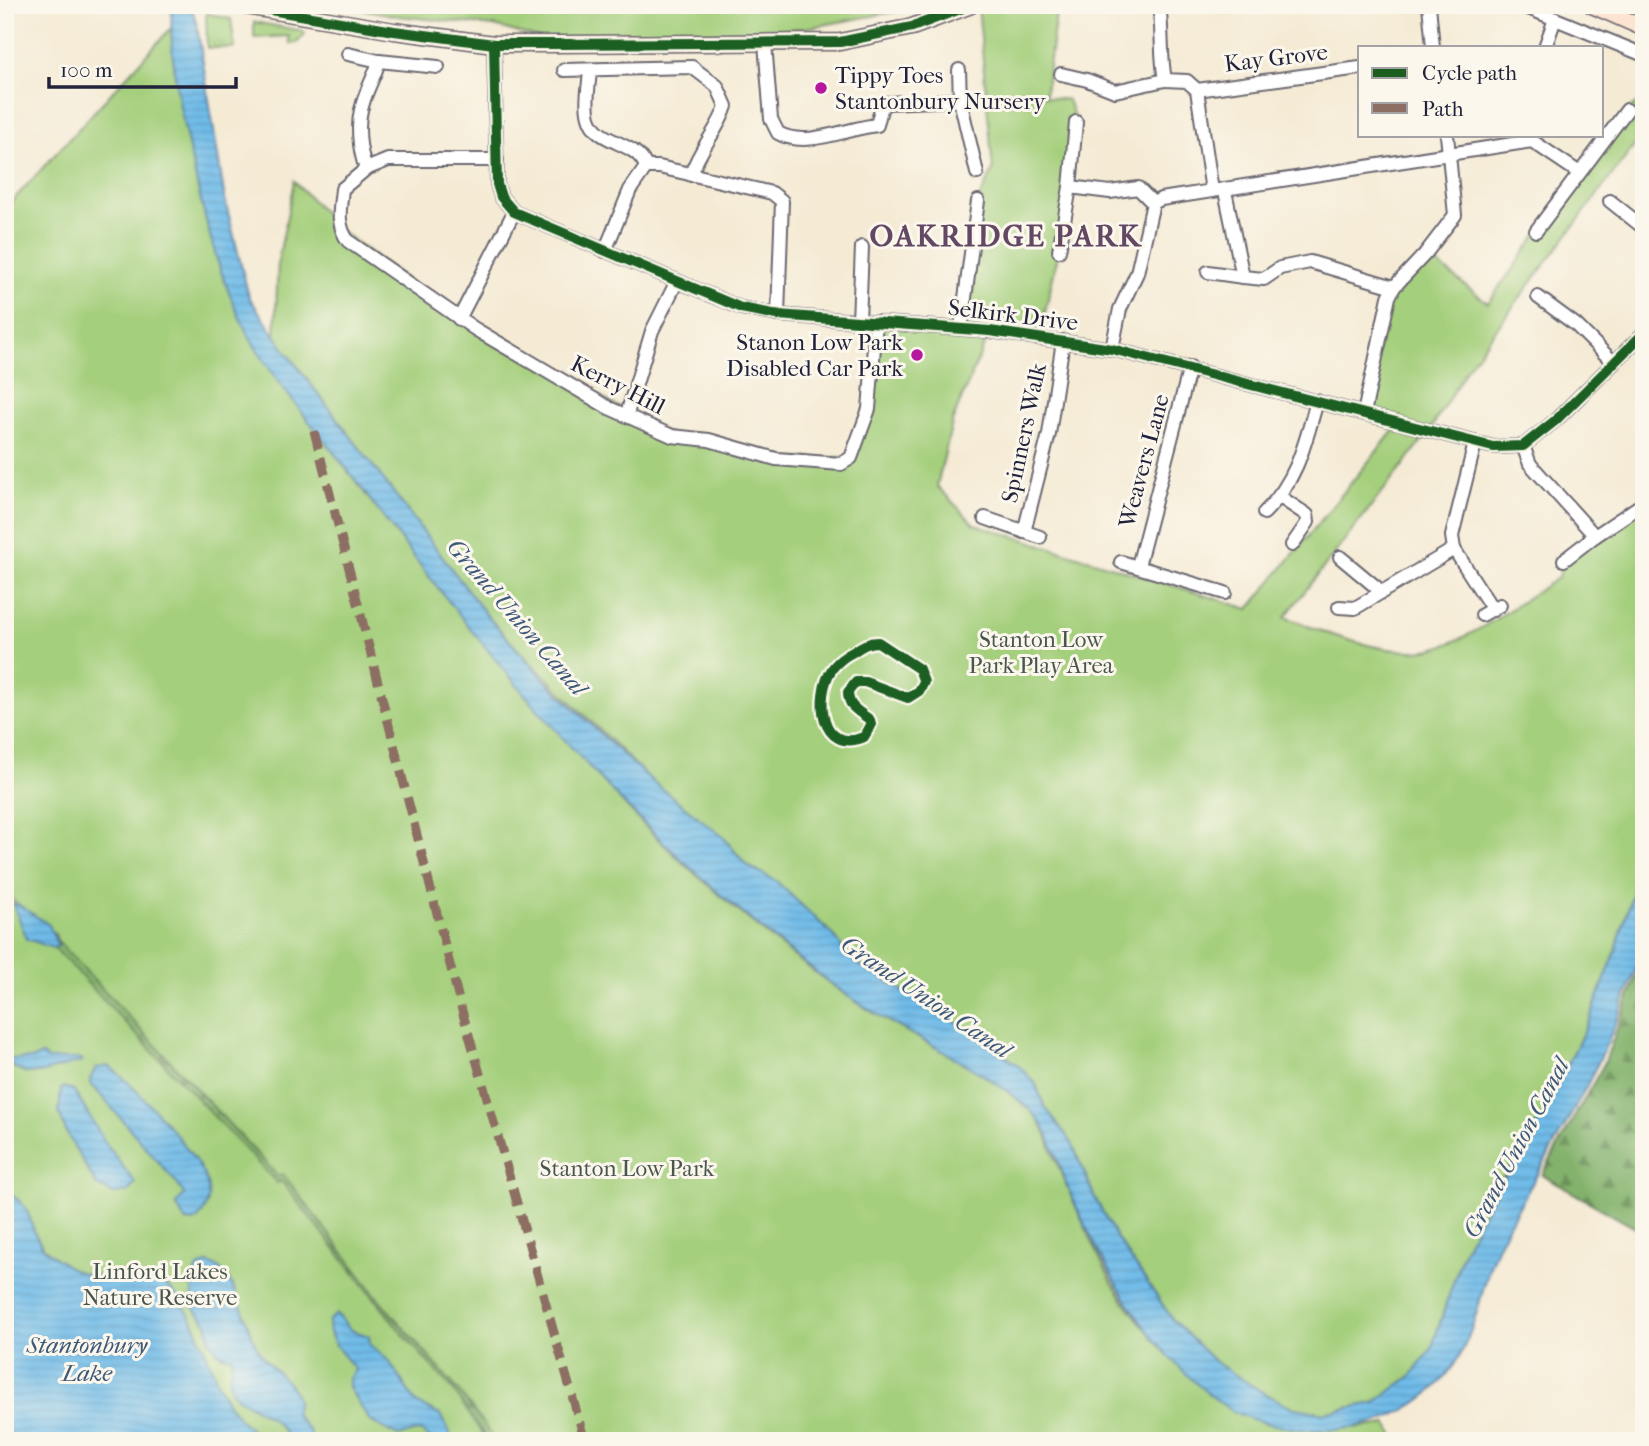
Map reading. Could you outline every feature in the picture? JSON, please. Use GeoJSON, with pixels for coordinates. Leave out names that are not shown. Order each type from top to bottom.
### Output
{"type":"FeatureCollection","features":[{"type":"Feature","properties":{"kind":"street"},"geometry":{"type":"LineString","coordinates":[[240,5],[494,44],[840,42],[912,27],[971,5]]}},
{"type":"Feature","properties":{"kind":"street"},"geometry":{"type":"LineString","coordinates":[[1159,5],[1162,25],[1159,53],[1165,80]]}},
{"type":"Feature","properties":{"kind":"street"},"geometry":{"type":"LineString","coordinates":[[1429,5],[1433,46]]}},
{"type":"Feature","properties":{"kind":"street"},"geometry":{"type":"LineString","coordinates":[[1521,5],[1644,55]]}},
{"type":"Feature","properties":{"kind":"street"},"geometry":{"type":"LineString","coordinates":[[1592,5],[1644,28]]}},
{"type":"Feature","properties":{"kind":"street"},"geometry":{"type":"LineString","coordinates":[[1545,46],[1555,19]]}},
{"type":"Feature","properties":{"kind":"street"},"geometry":{"type":"LineString","coordinates":[[765,43],[771,119],[783,136],[826,136],[877,125],[881,109],[886,103],[960,100]]}},
{"type":"Feature","properties":{"kind":"street"},"geometry":{"type":"LineString","coordinates":[[459,319],[514,212],[501,197],[497,184],[494,44]]}},
{"type":"Feature","properties":{"kind":"street"},"geometry":{"type":"LineString","coordinates":[[348,54],[379,61],[438,67]]}},
{"type":"Feature","properties":{"kind":"street"},"geometry":{"type":"LineString","coordinates":[[379,61],[372,86],[363,103],[359,149],[366,169],[388,160],[497,160]]}},
{"type":"Feature","properties":{"kind":"street"},"geometry":{"type":"LineString","coordinates":[[564,70],[692,67],[712,81],[726,106],[723,117],[697,157],[691,175]]}},
{"type":"Feature","properties":{"kind":"street","name":"Kay Grove"},"geometry":{"type":"LineString","coordinates":[[1196,90],[1358,68]]}},
{"type":"Feature","properties":{"kind":"street"},"geometry":{"type":"LineString","coordinates":[[959,70],[960,100],[977,173]]}},
{"type":"Feature","properties":{"kind":"street"},"geometry":{"type":"LineString","coordinates":[[590,71],[588,115],[592,124],[600,134],[636,152],[646,167]]}},
{"type":"Feature","properties":{"kind":"street"},"geometry":{"type":"LineString","coordinates":[[1061,74],[1087,79],[1115,91],[1165,80],[1188,80],[1196,90],[1219,191],[1243,277]]}},
{"type":"Feature","properties":{"kind":"street"},"geometry":{"type":"LineString","coordinates":[[1536,231],[1627,110]]}},
{"type":"Feature","properties":{"kind":"street"},"geometry":{"type":"LineString","coordinates":[[1059,251],[1070,187],[1076,122]]}},
{"type":"Feature","properties":{"kind":"street"},"geometry":{"type":"LineString","coordinates":[[1364,413],[1394,287],[1425,254],[1455,215],[1447,136]]}},
{"type":"Feature","properties":{"kind":"street"},"geometry":{"type":"LineString","coordinates":[[1153,203],[1449,155],[1532,138],[1578,172]]}},
{"type":"Feature","properties":{"kind":"street"},"geometry":{"type":"LineString","coordinates":[[646,167],[659,167],[772,193],[782,201],[778,315]]}},
{"type":"Feature","properties":{"kind":"street"},"geometry":{"type":"LineString","coordinates":[[605,251],[630,190],[646,167]]}},
{"type":"Feature","properties":{"kind":"street","name":"Kerry Hill"},"geometry":{"type":"LineString","coordinates":[[366,169],[342,189],[338,220],[348,241],[459,319],[609,408],[672,436],[709,440],[776,459],[841,464],[850,458],[869,409],[876,322]]}},
{"type":"Feature","properties":{"kind":"street"},"geometry":{"type":"LineString","coordinates":[[1070,187],[1111,192],[1138,188],[1153,203]]}},
{"type":"Feature","properties":{"kind":"street","name":"Selkirk Drive"},"geometry":{"type":"LineString","coordinates":[[961,328],[978,201]]}},
{"type":"Feature","properties":{"kind":"street"},"geometry":{"type":"LineString","coordinates":[[1610,201],[1644,228]]}},
{"type":"Feature","properties":{"kind":"street"},"geometry":{"type":"LineString","coordinates":[[1112,349],[1120,309],[1138,273],[1153,203]]}},
{"type":"Feature","properties":{"kind":"street","name":"Selkirk Drive"},"geometry":{"type":"LineString","coordinates":[[514,212],[741,308],[778,315],[961,328],[1112,349],[1190,367],[1475,443],[1493,447],[1523,446]]}},
{"type":"Feature","properties":{"kind":"street"},"geometry":{"type":"LineString","coordinates":[[859,321],[862,247]]}},
{"type":"Feature","properties":{"kind":"street"},"geometry":{"type":"LineString","coordinates":[[1208,272],[1264,279],[1280,268],[1310,262],[1394,287]]}},
{"type":"Feature","properties":{"kind":"street"},"geometry":{"type":"LineString","coordinates":[[627,414],[652,331],[677,281]]}},
{"type":"Feature","properties":{"kind":"street"},"geometry":{"type":"LineString","coordinates":[[1538,297],[1576,325],[1613,362]]}},
{"type":"Feature","properties":{"kind":"street"},"geometry":{"type":"LineString","coordinates":[[1595,536],[1530,464],[1523,446],[1556,420],[1613,362],[1643,337]]}},
{"type":"Feature","properties":{"kind":"street","name":"Spinners Walk"},"geometry":{"type":"LineString","coordinates":[[1024,532],[1049,434],[1063,341]]}},
{"type":"Feature","properties":{"kind":"street","name":"Weavers Lane"},"geometry":{"type":"LineString","coordinates":[[1138,566],[1190,367]]}},
{"type":"Feature","properties":{"kind":"street"},"geometry":{"type":"LineString","coordinates":[[1264,513],[1280,497],[1299,468],[1317,401]]}},
{"type":"Feature","properties":{"kind":"street"},"geometry":{"type":"LineString","coordinates":[[1475,443],[1452,536],[1454,549],[1491,610]]}},
{"type":"Feature","properties":{"kind":"street"},"geometry":{"type":"LineString","coordinates":[[1280,497],[1307,515],[1308,522],[1292,545]]}},
{"type":"Feature","properties":{"kind":"street"},"geometry":{"type":"LineString","coordinates":[[1564,560],[1644,503]]}},
{"type":"Feature","properties":{"kind":"street","name":"Spinners Walk"},"geometry":{"type":"LineString","coordinates":[[985,518],[1040,537]]}},
{"type":"Feature","properties":{"kind":"street"},"geometry":{"type":"LineString","coordinates":[[1339,607],[1355,608],[1454,549]]}},
{"type":"Feature","properties":{"kind":"street"},"geometry":{"type":"LineString","coordinates":[[1339,557],[1382,592]]}},
{"type":"Feature","properties":{"kind":"street"},"geometry":{"type":"LineString","coordinates":[[1121,562],[1225,593]]}},
{"type":"Feature","properties":{"kind":"green space"},"geometry":{"type":"Polygon","coordinates":[[[340,5],[932,5],[806,28],[561,44],[494,26],[398,16],[340,5]]]}},
{"type":"Feature","properties":{"kind":"green space","name":"Stanton Low Park Play Area"},"geometry":{"type":"Polygon","coordinates":[[[978,5],[1057,5],[1045,97],[1068,100],[1076,122],[1059,251],[1039,338],[990,331],[953,419],[937,486],[974,524],[1249,609],[1399,424],[1364,413],[1389,297],[1425,254],[1488,303],[1627,110],[1644,99],[1644,133],[1467,368],[1429,432],[1285,617],[1339,637],[1380,648],[1419,651],[1436,648],[1484,626],[1558,578],[1564,560],[1644,503],[1644,855],[1615,953],[1589,1021],[1545,1111],[1495,1190],[1463,1253],[1431,1350],[1410,1377],[1374,1403],[1324,1413],[1294,1408],[1267,1395],[1215,1362],[1173,1320],[1116,1237],[1094,1196],[1072,1143],[1045,1107],[1035,1083],[997,1048],[850,959],[834,936],[776,881],[746,865],[723,837],[652,781],[518,650],[489,618],[275,337],[278,261],[294,181],[341,231],[459,319],[672,436],[776,459],[851,457],[869,409],[876,322],[961,328],[978,201],[993,170],[978,5]]]}},
{"type":"Feature","properties":{"kind":"green space"},"geometry":{"type":"Polygon","coordinates":[[[206,13],[231,19],[235,48],[207,48],[206,13]]]}},
{"type":"Feature","properties":{"kind":"green space"},"geometry":{"type":"Polygon","coordinates":[[[254,22],[303,31],[305,34],[297,43],[290,44],[289,36],[254,38],[254,22]]]}},
{"type":"Feature","properties":{"kind":"green space","name":"Stanton Low Park"},"geometry":{"type":"Polygon","coordinates":[[[171,28],[182,109],[198,189],[221,267],[252,342],[398,536],[552,723],[622,803],[660,841],[781,946],[867,1009],[977,1071],[1018,1099],[1034,1114],[1044,1129],[1102,1263],[1124,1301],[1151,1335],[1183,1365],[1218,1391],[1257,1410],[1299,1423],[1342,1428],[1387,1424],[1397,1441],[496,1441],[458,1390],[382,1303],[283,1174],[278,1176],[57,940],[55,934],[5,894],[5,209],[171,28]]]}},
{"type":"Feature","properties":{"kind":"green space","name":"Linford Lakes Nature Reserve"},"geometry":{"type":"Polygon","coordinates":[[[5,896],[277,1183],[281,1181],[402,1333],[454,1391],[487,1441],[5,1441],[5,896]]]}},
{"type":"Feature","properties":{"kind":"green space"},"geometry":{"type":"Polygon","coordinates":[[[57,940],[278,1176],[283,1174],[382,1303],[458,1390],[496,1441],[487,1441],[484,1433],[5,941],[58,946],[57,940]]]}},
{"type":"Feature","properties":{"kind":"green space"},"geometry":{"type":"Polygon","coordinates":[[[1644,956],[1644,1233],[1542,1175],[1604,1064],[1644,956]]]}},
{"type":"Feature","properties":{"kind":"water"},"geometry":{"type":"Polygon","coordinates":[[[172,5],[191,5],[197,25],[225,200],[249,297],[290,357],[489,618],[545,680],[607,740],[652,781],[723,837],[746,865],[776,881],[834,936],[850,959],[979,1036],[1019,1066],[1035,1083],[1045,1107],[1072,1143],[1094,1196],[1116,1237],[1173,1320],[1215,1362],[1267,1395],[1294,1408],[1324,1413],[1374,1403],[1410,1377],[1431,1350],[1463,1253],[1479,1220],[1545,1111],[1589,1021],[1615,953],[1644,855],[1646,914],[1643,948],[1613,1029],[1570,1117],[1498,1247],[1467,1340],[1460,1355],[1440,1382],[1416,1403],[1388,1418],[1358,1427],[1326,1430],[1294,1428],[1262,1422],[1232,1411],[1178,1366],[1135,1313],[1084,1223],[1053,1147],[1037,1117],[994,1082],[873,1012],[818,974],[709,884],[600,778],[499,664],[451,605],[287,393],[249,336],[216,257],[190,154],[174,69],[172,5]]]}},
{"type":"Feature","properties":{"kind":"water"},"geometry":{"type":"Polygon","coordinates":[[[16,903],[49,925],[58,946],[53,948],[27,939],[14,906],[16,903]]]}},
{"type":"Feature","properties":{"kind":"water"},"geometry":{"type":"Polygon","coordinates":[[[42,1055],[47,1059],[81,1059],[81,1062],[40,1073],[26,1073],[5,1063],[5,1059],[33,1059],[42,1055]]]}},
{"type":"Feature","properties":{"kind":"water"},"geometry":{"type":"Polygon","coordinates":[[[109,1066],[134,1088],[164,1121],[202,1171],[207,1183],[208,1200],[202,1214],[194,1222],[186,1221],[176,1204],[184,1194],[175,1181],[91,1084],[90,1079],[96,1068],[109,1066]]]}},
{"type":"Feature","properties":{"kind":"water"},"geometry":{"type":"Polygon","coordinates":[[[64,1087],[74,1091],[107,1145],[135,1183],[128,1192],[114,1194],[97,1186],[66,1132],[59,1112],[61,1089],[64,1087]]]}},
{"type":"Feature","properties":{"kind":"water","name":"Stantonbury Lake"},"geometry":{"type":"Polygon","coordinates":[[[5,1192],[22,1203],[45,1249],[74,1270],[104,1277],[158,1281],[167,1286],[187,1310],[229,1405],[262,1441],[5,1441],[5,1192]]]}},
{"type":"Feature","properties":{"kind":"water"},"geometry":{"type":"Polygon","coordinates":[[[208,1263],[226,1276],[259,1351],[296,1395],[295,1414],[310,1432],[311,1441],[288,1441],[277,1423],[242,1401],[231,1389],[229,1381],[232,1357],[220,1354],[210,1341],[207,1323],[194,1308],[191,1281],[199,1267],[208,1263]]]}},
{"type":"Feature","properties":{"kind":"water"},"geometry":{"type":"Polygon","coordinates":[[[337,1314],[351,1330],[369,1336],[370,1345],[389,1361],[416,1403],[440,1415],[454,1441],[434,1441],[420,1431],[398,1436],[370,1421],[349,1388],[349,1378],[355,1370],[337,1347],[329,1328],[329,1320],[337,1314]]]}},
{"type":"Feature","properties":{"kind":"marked path"},"geometry":{"type":"LineString","coordinates":[[314,431],[459,1000],[585,1441]]}},
{"type":"Feature","properties":{"kind":"cycle path"},"geometry":{"type":"LineString","coordinates":[[240,5],[394,31],[494,44],[840,42],[912,27],[971,5]]}},
{"type":"Feature","properties":{"kind":"cycle path"},"geometry":{"type":"LineString","coordinates":[[494,44],[497,184],[501,197],[514,212],[741,308],[778,315],[990,331],[1112,349],[1493,447],[1523,446],[1556,420],[1644,333]]}},
{"type":"Feature","properties":{"kind":"cycle path"},"geometry":{"type":"LineString","coordinates":[[878,642],[919,669],[924,682],[919,691],[908,698],[865,682],[856,682],[848,692],[848,697],[855,709],[870,720],[871,725],[864,737],[849,740],[838,738],[830,731],[825,720],[823,694],[826,680],[842,659],[865,645],[878,642]]}},
{"type":"Feature","properties":{"kind":"place","name":"Tippy Toes Stantonbury Nursery"},"geometry":{"type":"Point","coordinates":[821,88]}},
{"type":"Feature","properties":{"kind":"place","name":"Stanon Low Park Disabled Car Park"},"geometry":{"type":"Point","coordinates":[917,355]}},
{"type":"Feature","properties":{"kind":"district","name":"OAKRIDGE PARK"},"geometry":{"type":"Point","coordinates":[1006,236]}},
{"type":"Feature","properties":{"kind":"water label","name":"Grand Union Canal"},"geometry":{"type":"Point","coordinates":[517,617]}},
{"type":"Feature","properties":{"kind":"water label","name":"Grand Union Canal"},"geometry":{"type":"Point","coordinates":[926,997]}},
{"type":"Feature","properties":{"kind":"water label","name":"Grand Union Canal"},"geometry":{"type":"Point","coordinates":[1516,1148]}}]}
